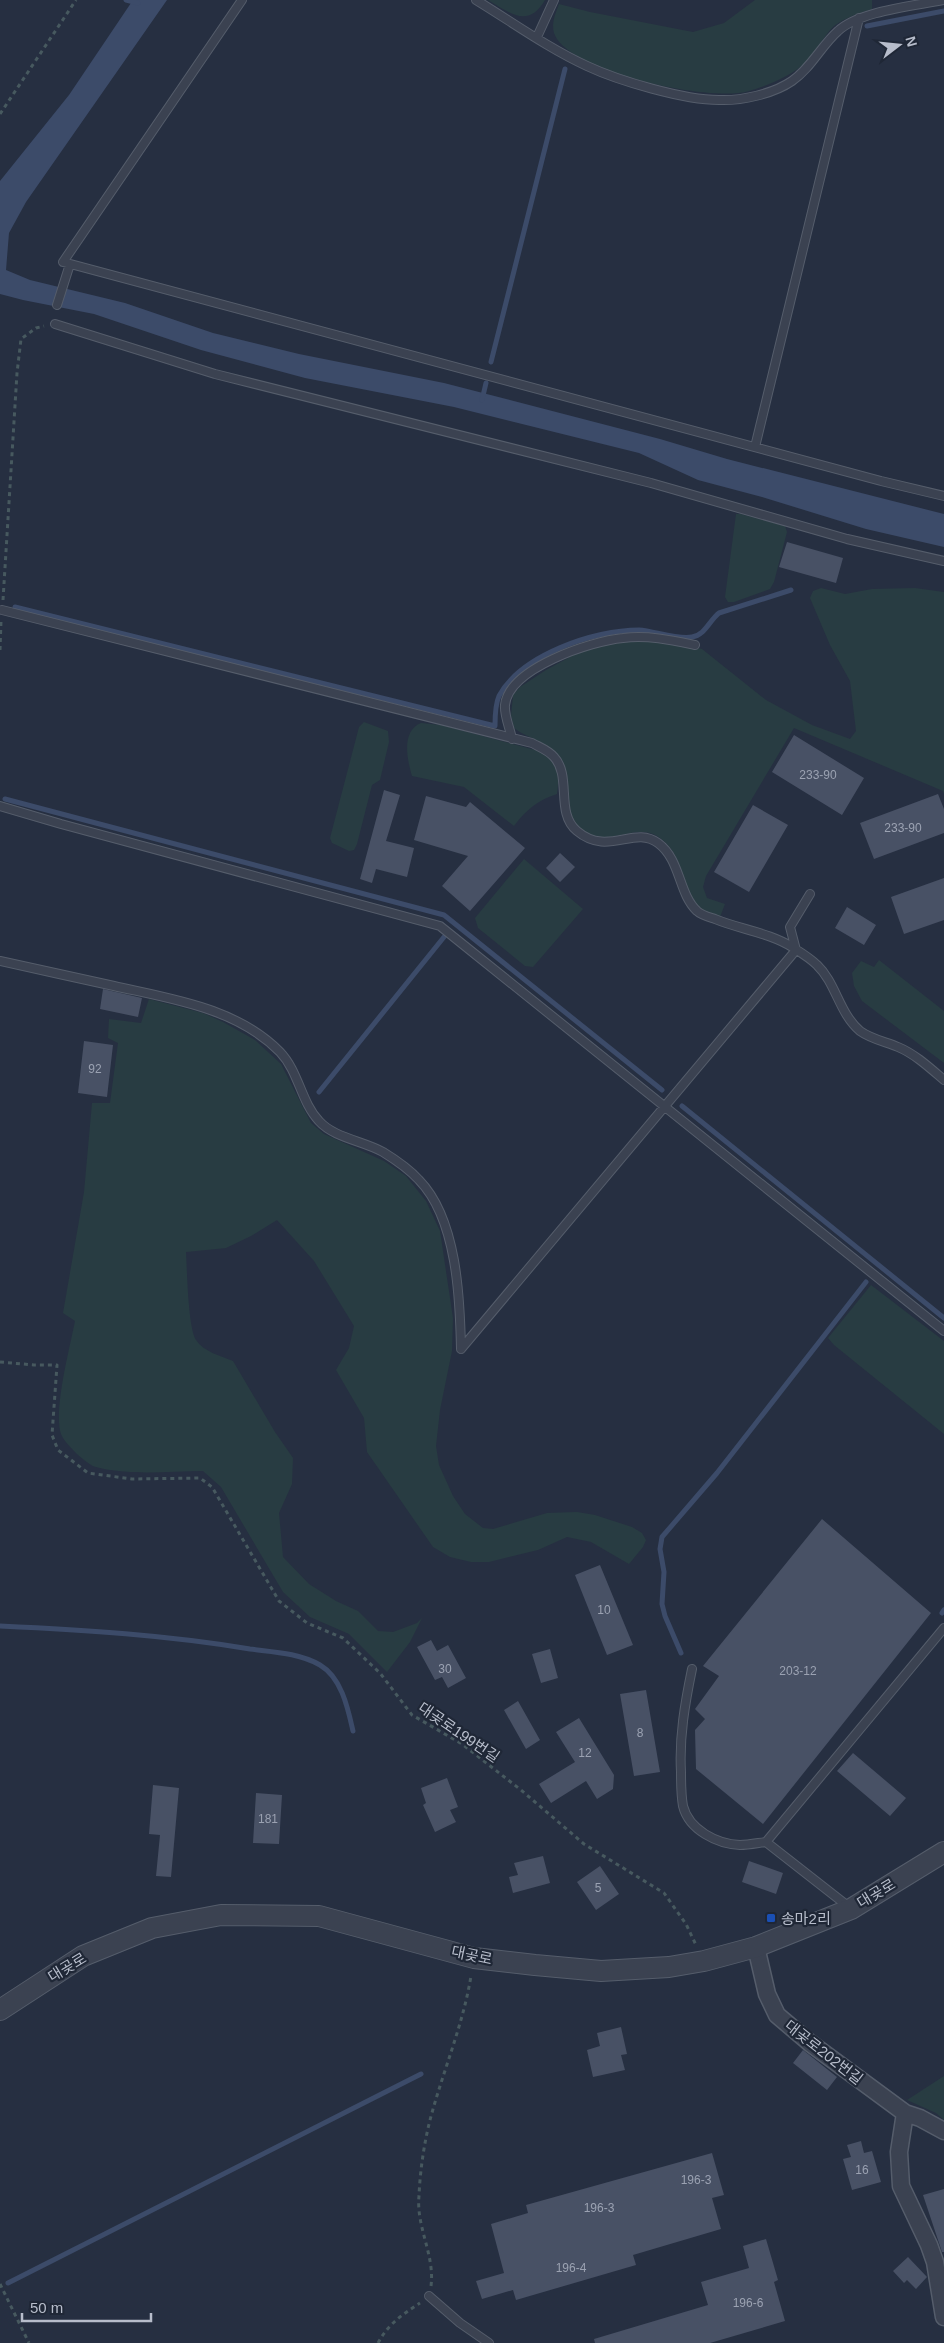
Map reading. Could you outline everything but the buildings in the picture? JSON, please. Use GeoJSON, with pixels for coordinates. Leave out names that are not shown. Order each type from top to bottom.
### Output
{"type":"FeatureCollection","features":[{"type":"Feature","properties":{"kind":"street","name":"대곶로"},"geometry":{"type":"LineString","coordinates":[[0,2010],[83,1956],[152,1928],[221,1915],[319,1916],[474,1958],[601,1971],[669,1967],[704,1961],[756,1947],[851,1909],[944,1852]]}},
{"type":"Feature","properties":{"kind":"street","name":"대곶로202번길"},"geometry":{"type":"LineString","coordinates":[[756,1947],[767,1994],[777,2015],[810,2043],[905,2113],[944,2130]]}},
{"type":"Feature","properties":{"kind":"street"},"geometry":{"type":"LineString","coordinates":[[905,2113],[899,2152],[901,2186],[935,2262],[944,2317]]}},
{"type":"Feature","properties":{"kind":"lane"},"geometry":{"type":"LineString","coordinates":[[242,0],[63,262],[944,496]]}},
{"type":"Feature","properties":{"kind":"lane"},"geometry":{"type":"LineString","coordinates":[[476,0],[587,66],[618,79],[693,98],[718,100],[750,96],[791,82],[804,71],[838,30],[859,18],[943,0]]}},
{"type":"Feature","properties":{"kind":"lane"},"geometry":{"type":"LineString","coordinates":[[537,36],[554,0]]}},
{"type":"Feature","properties":{"kind":"lane"},"geometry":{"type":"LineString","coordinates":[[755,447],[859,18]]}},
{"type":"Feature","properties":{"kind":"lane"},"geometry":{"type":"LineString","coordinates":[[57,305],[70,264]]}},
{"type":"Feature","properties":{"kind":"lane"},"geometry":{"type":"LineString","coordinates":[[55,324],[215,374],[651,483],[848,539],[944,561]]}},
{"type":"Feature","properties":{"kind":"lane"},"geometry":{"type":"LineString","coordinates":[[2,610],[532,743],[555,758],[562,776],[562,787],[568,816],[576,831],[599,843],[642,837],[658,842],[674,862],[688,897],[698,912],[733,926],[785,942],[817,964],[826,976],[847,1017],[861,1032],[900,1047],[923,1062],[944,1080]]}},
{"type":"Feature","properties":{"kind":"lane"},"geometry":{"type":"LineString","coordinates":[[512,739],[505,704],[511,690],[528,674],[554,658],[587,645],[622,638],[656,637],[695,645]]}},
{"type":"Feature","properties":{"kind":"lane"},"geometry":{"type":"LineString","coordinates":[[0,806],[440,926],[944,1331]]}},
{"type":"Feature","properties":{"kind":"lane"},"geometry":{"type":"LineString","coordinates":[[796,950],[790,927],[810,894]]}},
{"type":"Feature","properties":{"kind":"lane"},"geometry":{"type":"LineString","coordinates":[[0,961],[205,1007],[238,1022],[268,1042],[281,1053],[292,1068],[319,1121],[327,1128],[382,1152],[406,1168],[420,1181],[432,1198],[443,1220],[457,1280],[461,1349],[796,950]]}},
{"type":"Feature","properties":{"kind":"lane"},"geometry":{"type":"LineString","coordinates":[[692,1669],[684,1709],[680,1748],[683,1807],[690,1820],[704,1834],[729,1844],[742,1845],[766,1842],[944,1628]]}},
{"type":"Feature","properties":{"kind":"lane"},"geometry":{"type":"LineString","coordinates":[[766,1842],[851,1909]]}},
{"type":"Feature","properties":{"kind":"lane"},"geometry":{"type":"LineString","coordinates":[[429,2296],[460,2323],[489,2343]]}},
{"type":"Feature","properties":{"kind":"path"},"geometry":{"type":"LineString","coordinates":[[0,114],[76,0]]}},
{"type":"Feature","properties":{"kind":"path"},"geometry":{"type":"LineString","coordinates":[[0,650],[17,373],[21,339],[36,328],[55,324]]}},
{"type":"Feature","properties":{"kind":"path","name":"대곶로199번길"},"geometry":{"type":"LineString","coordinates":[[0,1362],[58,1365],[52,1436],[58,1450],[88,1473],[132,1479],[200,1478],[212,1488],[237,1526],[279,1601],[307,1623],[343,1638],[380,1673],[412,1715],[462,1744],[521,1790],[584,1844],[664,1893],[686,1924],[704,1961]]}},
{"type":"Feature","properties":{"kind":"path"},"geometry":{"type":"LineString","coordinates":[[378,2343],[384,2332],[395,2320],[429,2296],[431,2265],[421,2225],[418,2197],[430,2121],[463,2014],[474,1958]]}},
{"type":"Feature","properties":{"kind":"path"},"geometry":{"type":"LineString","coordinates":[[0,2284],[29,2343]]}},
{"type":"Feature","properties":{"kind":"shaded area"},"geometry":{"type":"Polygon","coordinates":[[[488,0],[545,0],[539,9],[532,14],[518,16],[488,0]]]}},
{"type":"Feature","properties":{"kind":"shaded area"},"geometry":{"type":"Polygon","coordinates":[[[755,0],[872,0],[872,9],[847,18],[834,26],[810,58],[787,76],[757,89],[731,94],[674,88],[612,72],[585,60],[565,47],[553,29],[554,18],[559,4],[693,32],[724,23],[755,0]]]}},
{"type":"Feature","properties":{"kind":"shaded area"},"geometry":{"type":"Polygon","coordinates":[[[736,514],[785,526],[787,532],[774,582],[770,589],[734,602],[728,602],[725,597],[736,514]]]}},
{"type":"Feature","properties":{"kind":"shaded area"},"geometry":{"type":"Polygon","coordinates":[[[821,588],[845,594],[872,589],[915,588],[944,592],[944,794],[943,791],[794,728],[706,876],[703,887],[707,898],[725,904],[720,917],[706,912],[699,907],[688,890],[673,851],[657,836],[638,832],[597,837],[587,834],[577,827],[570,817],[566,780],[551,753],[543,744],[514,728],[511,716],[513,695],[520,687],[546,670],[581,651],[621,638],[657,638],[702,649],[766,700],[812,725],[850,739],[856,731],[850,681],[830,645],[810,598],[813,591],[821,588]]]}},
{"type":"Feature","properties":{"kind":"shaded area"},"geometry":{"type":"Polygon","coordinates":[[[364,722],[388,731],[389,742],[380,780],[372,785],[357,844],[354,850],[349,851],[332,843],[330,838],[359,727],[364,722]]]}},
{"type":"Feature","properties":{"kind":"shaded area"},"geometry":{"type":"Polygon","coordinates":[[[421,723],[441,725],[539,751],[550,759],[556,768],[558,774],[557,794],[533,806],[514,826],[464,787],[412,776],[407,754],[408,739],[410,732],[421,723]]]}},
{"type":"Feature","properties":{"kind":"shaded area"},"geometry":{"type":"Polygon","coordinates":[[[524,859],[583,909],[533,967],[525,966],[478,928],[475,918],[524,859]]]}},
{"type":"Feature","properties":{"kind":"shaded area"},"geometry":{"type":"Polygon","coordinates":[[[879,960],[944,1011],[944,1063],[862,1001],[854,986],[852,973],[861,961],[874,967],[879,960]]]}},
{"type":"Feature","properties":{"kind":"shaded area"},"geometry":{"type":"Polygon","coordinates":[[[149,999],[203,1013],[255,1040],[281,1064],[311,1123],[324,1134],[384,1161],[406,1176],[426,1201],[440,1231],[453,1318],[452,1351],[440,1410],[436,1446],[439,1465],[453,1496],[465,1514],[483,1528],[493,1529],[547,1513],[577,1512],[595,1515],[632,1527],[642,1533],[646,1540],[643,1547],[629,1564],[591,1542],[567,1537],[538,1550],[489,1562],[471,1562],[450,1557],[433,1547],[367,1452],[364,1418],[336,1370],[349,1348],[354,1326],[314,1261],[277,1220],[251,1236],[226,1248],[186,1252],[187,1284],[193,1333],[203,1348],[233,1361],[275,1432],[293,1458],[292,1484],[279,1513],[283,1557],[309,1584],[336,1601],[358,1611],[378,1631],[393,1632],[417,1623],[422,1618],[410,1642],[387,1672],[349,1634],[310,1617],[283,1592],[221,1487],[203,1471],[136,1472],[109,1470],[92,1465],[66,1443],[61,1434],[59,1410],[63,1379],[75,1321],[63,1313],[84,1192],[92,1103],[110,1103],[118,1043],[108,1038],[109,1019],[141,1023],[149,999]]]}},
{"type":"Feature","properties":{"kind":"shaded area"},"geometry":{"type":"Polygon","coordinates":[[[871,1285],[944,1341],[944,1434],[834,1345],[828,1338],[871,1285]]]}},
{"type":"Feature","properties":{"kind":"shaded area"},"geometry":{"type":"Polygon","coordinates":[[[944,2076],[944,2120],[936,2113],[907,2100],[944,2076]]]}},
{"type":"Feature","properties":{"kind":"water"},"geometry":{"type":"Polygon","coordinates":[[[133,0],[167,0],[26,202],[9,233],[6,270],[30,280],[125,303],[213,333],[299,354],[444,383],[660,439],[727,459],[944,514],[944,547],[866,529],[762,497],[698,480],[639,453],[454,407],[305,378],[201,350],[94,314],[0,294],[0,181],[69,95],[133,0]]]}},
{"type":"Feature","properties":{"kind":"waterway"},"geometry":{"type":"LineString","coordinates":[[126,0],[138,3]]}},
{"type":"Feature","properties":{"kind":"waterway"},"geometry":{"type":"LineString","coordinates":[[867,26],[944,11]]}},
{"type":"Feature","properties":{"kind":"waterway"},"geometry":{"type":"LineString","coordinates":[[491,362],[565,69]]}},
{"type":"Feature","properties":{"kind":"waterway"},"geometry":{"type":"LineString","coordinates":[[482,400],[486,383]]}},
{"type":"Feature","properties":{"kind":"waterway"},"geometry":{"type":"LineString","coordinates":[[15,607],[495,726],[499,696],[509,681],[524,668],[560,648],[581,640],[621,631],[639,630],[686,638],[696,636],[704,631],[719,613],[791,590]]}},
{"type":"Feature","properties":{"kind":"waterway"},"geometry":{"type":"LineString","coordinates":[[5,799],[444,915],[662,1090]]}},
{"type":"Feature","properties":{"kind":"waterway"},"geometry":{"type":"LineString","coordinates":[[319,1092],[444,937]]}},
{"type":"Feature","properties":{"kind":"waterway"},"geometry":{"type":"LineString","coordinates":[[682,1106],[944,1318]]}},
{"type":"Feature","properties":{"kind":"waterway"},"geometry":{"type":"LineString","coordinates":[[681,1653],[665,1616],[662,1604],[664,1572],[660,1549],[662,1537],[717,1473],[866,1282]]}},
{"type":"Feature","properties":{"kind":"waterway"},"geometry":{"type":"LineString","coordinates":[[0,1626],[94,1631],[188,1640],[295,1655],[320,1665],[334,1678],[343,1695],[353,1731]]}},
{"type":"Feature","properties":{"kind":"waterway"},"geometry":{"type":"LineString","coordinates":[[8,2283],[421,2074]]}},
{"type":"Feature","properties":{"kind":"place","name":"송마2리"},"geometry":{"type":"Point","coordinates":[771,1918]}}]}
